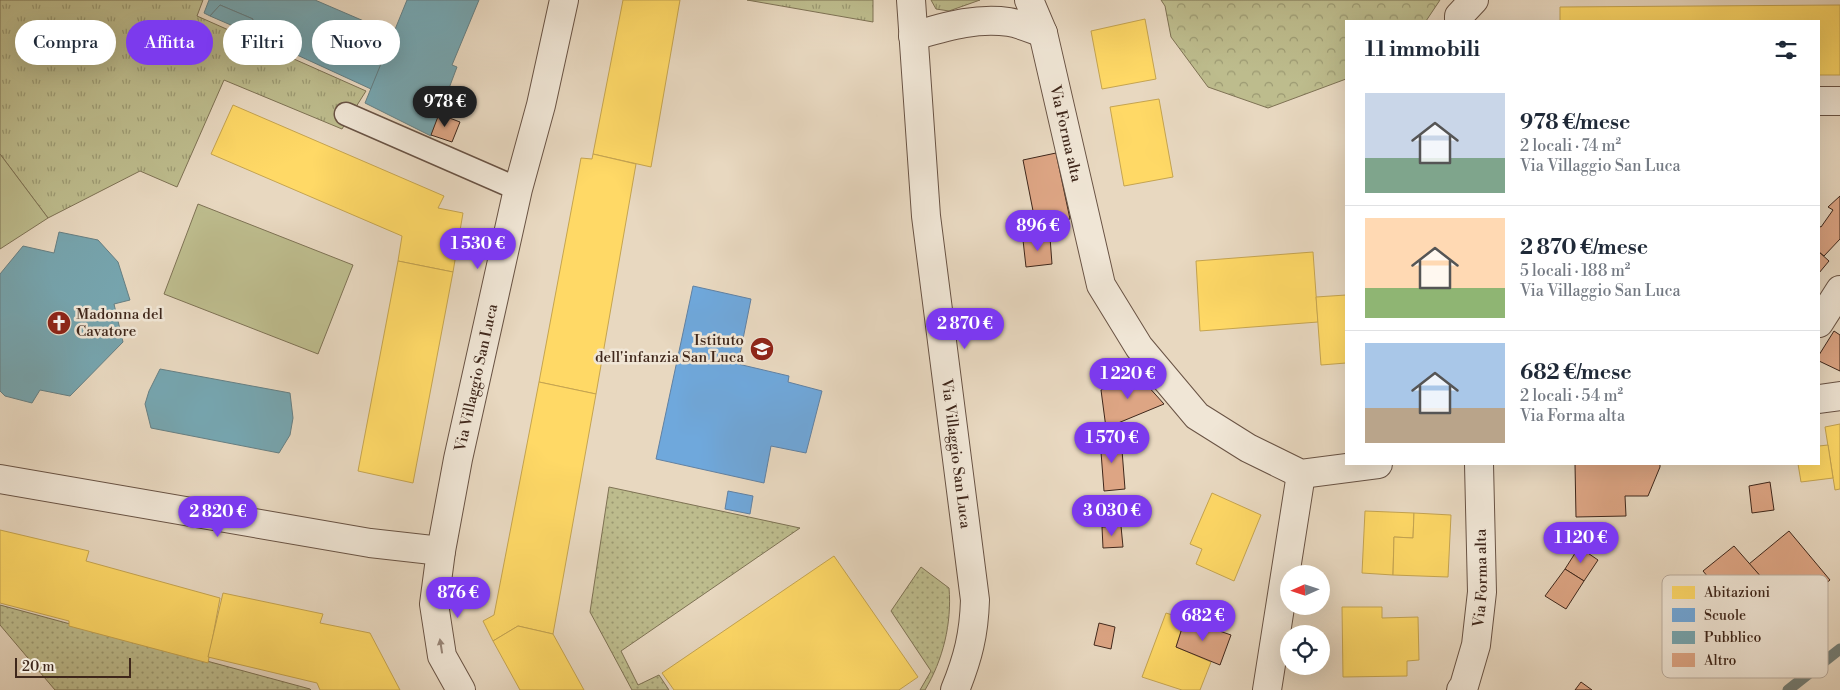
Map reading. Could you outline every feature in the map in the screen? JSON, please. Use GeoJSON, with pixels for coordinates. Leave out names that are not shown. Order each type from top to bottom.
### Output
{"type":"FeatureCollection","features":[{"type":"Feature","properties":{"kind":"street","name":"Via Villaggio San Luca"},"geometry":{"type":"LineString","coordinates":[[461,690],[442,656],[434,604],[441,551],[458,459],[518,189],[541,105],[564,0]]}},
{"type":"Feature","properties":{"kind":"street","name":"Via Villaggio San Luca"},"geometry":{"type":"LineString","coordinates":[[911,0],[926,216],[975,600],[974,630],[965,666],[955,690]]}},
{"type":"Feature","properties":{"kind":"street","name":"Via Forma alta"},"geometry":{"type":"LineString","coordinates":[[1029,0],[1043,33],[1101,285],[1139,348],[1196,416],[1248,448],[1301,474]]}},
{"type":"Feature","properties":{"kind":"street"},"geometry":{"type":"LineString","coordinates":[[1459,20],[1459,16],[1474,0]]}},
{"type":"Feature","properties":{"kind":"street"},"geometry":{"type":"LineString","coordinates":[[913,36],[955,24],[986,21],[1010,22],[1043,33]]}},
{"type":"Feature","properties":{"kind":"street"},"geometry":{"type":"LineString","coordinates":[[1820,101],[1840,101]]}},
{"type":"Feature","properties":{"kind":"street"},"geometry":{"type":"LineString","coordinates":[[1820,321],[1840,290]]}},
{"type":"Feature","properties":{"kind":"street"},"geometry":{"type":"LineString","coordinates":[[1820,399],[1840,396]]}},
{"type":"Feature","properties":{"kind":"street"},"geometry":{"type":"LineString","coordinates":[[1267,690],[1301,474],[1370,465]]}},
{"type":"Feature","properties":{"kind":"street","name":"Via Forma alta"},"geometry":{"type":"LineString","coordinates":[[1461,690],[1464,686],[1476,645],[1482,592],[1479,465]]}},
{"type":"Feature","properties":{"kind":"street"},"geometry":{"type":"LineString","coordinates":[[0,479],[370,542],[441,551]]}},
{"type":"Feature","properties":{"kind":"lane"},"geometry":{"type":"LineString","coordinates":[[346,114],[518,189]]}},
{"type":"Feature","properties":{"kind":"green space"},"geometry":{"type":"Polygon","coordinates":[[[0,0],[203,0],[197,16],[206,20],[126,20],[126,65],[213,65],[213,23],[223,28],[223,65],[302,65],[302,63],[366,91],[342,129],[224,80],[177,187],[140,171],[48,218],[0,154],[0,0]]]}},
{"type":"Feature","properties":{"kind":"green space"},"geometry":{"type":"Polygon","coordinates":[[[747,0],[873,0],[873,22],[747,0]]]}},
{"type":"Feature","properties":{"kind":"green space"},"geometry":{"type":"Polygon","coordinates":[[[931,0],[980,0],[949,11],[936,9],[931,0]]]}},
{"type":"Feature","properties":{"kind":"green space"},"geometry":{"type":"Polygon","coordinates":[[[1161,0],[1440,0],[1427,20],[1345,20],[1345,79],[1268,108],[1208,87],[1171,37],[1165,6],[1161,0]]]}},
{"type":"Feature","properties":{"kind":"green space"},"geometry":{"type":"Polygon","coordinates":[[[0,154],[48,218],[0,249],[0,154]]]}},
{"type":"Feature","properties":{"kind":"green space"},"geometry":{"type":"Polygon","coordinates":[[[198,204],[353,265],[318,354],[164,294],[198,204]]]}},
{"type":"Feature","properties":{"kind":"green space"},"geometry":{"type":"Polygon","coordinates":[[[609,487],[800,528],[621,651],[638,685],[659,675],[669,690],[632,690],[590,612],[609,487]]]}},
{"type":"Feature","properties":{"kind":"green space"},"geometry":{"type":"Polygon","coordinates":[[[921,567],[949,588],[950,601],[945,641],[937,666],[925,690],[920,690],[931,671],[891,611],[921,567]]]}},
{"type":"Feature","properties":{"kind":"green space"},"geometry":{"type":"Polygon","coordinates":[[[0,605],[311,690],[55,690],[0,625],[0,605]]]}},
{"type":"Feature","properties":{"kind":"building: Abitazioni"},"geometry":{"type":"Polygon","coordinates":[[[623,0],[680,0],[651,167],[593,154],[623,0]]]}},
{"type":"Feature","properties":{"kind":"building: Abitazioni"},"geometry":{"type":"Polygon","coordinates":[[[1840,5],[1840,75],[1820,75],[1820,20],[1560,20],[1560,7],[1840,5]]]}},
{"type":"Feature","properties":{"kind":"building: Abitazioni"},"geometry":{"type":"Polygon","coordinates":[[[1145,19],[1156,79],[1102,89],[1091,31],[1145,19]]]}},
{"type":"Feature","properties":{"kind":"building: Abitazioni"},"geometry":{"type":"Polygon","coordinates":[[[1159,99],[1173,177],[1124,186],[1110,107],[1159,99]]]}},
{"type":"Feature","properties":{"kind":"building: Abitazioni"},"geometry":{"type":"Polygon","coordinates":[[[233,105],[444,196],[438,208],[463,213],[453,272],[398,261],[402,236],[211,154],[233,105]]]}},
{"type":"Feature","properties":{"kind":"building: Abitazioni"},"geometry":{"type":"Polygon","coordinates":[[[593,154],[636,164],[596,394],[539,382],[581,158],[592,159],[593,154]]]}},
{"type":"Feature","properties":{"kind":"building: Abitazioni"},"geometry":{"type":"Polygon","coordinates":[[[1313,252],[1318,322],[1200,331],[1196,261],[1313,252]]]}},
{"type":"Feature","properties":{"kind":"building: Abitazioni"},"geometry":{"type":"Polygon","coordinates":[[[398,261],[453,272],[413,483],[358,471],[398,261]]]}},
{"type":"Feature","properties":{"kind":"building: Abitazioni"},"geometry":{"type":"Polygon","coordinates":[[[1345,295],[1345,363],[1321,365],[1316,297],[1345,295]]]}},
{"type":"Feature","properties":{"kind":"building: Abitazioni"},"geometry":{"type":"Polygon","coordinates":[[[539,382],[596,394],[553,634],[518,626],[493,641],[483,621],[494,615],[539,382]]]}},
{"type":"Feature","properties":{"kind":"building: Abitazioni"},"geometry":{"type":"Polygon","coordinates":[[[1840,424],[1840,489],[1835,490],[1825,427],[1840,424]]]}},
{"type":"Feature","properties":{"kind":"building: Abitazioni"},"geometry":{"type":"Polygon","coordinates":[[[1828,445],[1833,478],[1801,482],[1798,465],[1820,465],[1820,446],[1828,445]]]}},
{"type":"Feature","properties":{"kind":"building: Abitazioni"},"geometry":{"type":"Polygon","coordinates":[[[1212,493],[1261,515],[1234,581],[1196,564],[1202,549],[1190,544],[1212,493]]]}},
{"type":"Feature","properties":{"kind":"building: Abitazioni"},"geometry":{"type":"Polygon","coordinates":[[[1365,511],[1414,513],[1413,538],[1394,537],[1393,575],[1362,573],[1365,511]]]}},
{"type":"Feature","properties":{"kind":"building: Abitazioni"},"geometry":{"type":"Polygon","coordinates":[[[1414,513],[1451,515],[1448,577],[1393,575],[1394,537],[1413,538],[1414,513]]]}},
{"type":"Feature","properties":{"kind":"building: Abitazioni"},"geometry":{"type":"Polygon","coordinates":[[[0,530],[89,551],[86,561],[220,598],[208,663],[69,626],[69,621],[0,603],[0,530]]]}},
{"type":"Feature","properties":{"kind":"building: Abitazioni"},"geometry":{"type":"Polygon","coordinates":[[[834,556],[918,677],[899,690],[674,690],[662,673],[834,556]]]}},
{"type":"Feature","properties":{"kind":"building: Abitazioni"},"geometry":{"type":"Polygon","coordinates":[[[223,593],[323,614],[320,623],[370,633],[400,690],[320,690],[317,683],[208,657],[223,593]]]}},
{"type":"Feature","properties":{"kind":"building: Abitazioni"},"geometry":{"type":"Polygon","coordinates":[[[1342,607],[1382,607],[1382,618],[1418,617],[1419,660],[1407,661],[1407,676],[1343,677],[1342,607]]]}},
{"type":"Feature","properties":{"kind":"building: Abitazioni"},"geometry":{"type":"Polygon","coordinates":[[[1166,613],[1185,619],[1176,647],[1211,662],[1200,690],[1182,690],[1142,677],[1166,613]]]}},
{"type":"Feature","properties":{"kind":"building: Abitazioni"},"geometry":{"type":"Polygon","coordinates":[[[518,626],[553,634],[584,690],[520,690],[493,641],[518,626]]]}},
{"type":"Feature","properties":{"kind":"building: Scuole"},"geometry":{"type":"Polygon","coordinates":[[[693,286],[751,299],[738,364],[789,376],[788,382],[822,391],[806,453],[771,446],[764,483],[656,459],[693,286]]]}},
{"type":"Feature","properties":{"kind":"building: Scuole"},"geometry":{"type":"Polygon","coordinates":[[[728,491],[753,496],[750,514],[725,509],[728,491]]]}},
{"type":"Feature","properties":{"kind":"building: Pubblico"},"geometry":{"type":"Polygon","coordinates":[[[209,0],[315,0],[361,20],[312,20],[312,62],[302,57],[302,20],[253,20],[220,5],[210,16],[204,13],[209,0]]]}},
{"type":"Feature","properties":{"kind":"building: Pubblico"},"geometry":{"type":"Polygon","coordinates":[[[407,0],[479,0],[452,65],[457,67],[431,136],[365,103],[380,65],[400,65],[399,20],[407,0]]]}},
{"type":"Feature","properties":{"kind":"building: Pubblico"},"geometry":{"type":"Polygon","coordinates":[[[220,5],[253,19],[223,20],[223,22],[210,16],[220,5]]]}},
{"type":"Feature","properties":{"kind":"building: Pubblico"},"geometry":{"type":"Polygon","coordinates":[[[319,65],[381,65],[371,89],[319,65]]]}},
{"type":"Feature","properties":{"kind":"building: Pubblico","name":"Madonna del Cavatore"},"geometry":{"type":"Polygon","coordinates":[[[59,232],[98,240],[118,262],[130,300],[114,304],[123,342],[70,396],[40,390],[32,403],[5,396],[0,391],[0,274],[23,246],[54,253],[59,232]]]}},
{"type":"Feature","properties":{"kind":"building: Pubblico"},"geometry":{"type":"Polygon","coordinates":[[[160,369],[290,393],[293,418],[290,435],[279,453],[151,428],[145,404],[160,369]]]}},
{"type":"Feature","properties":{"kind":"building: Altro"},"geometry":{"type":"Polygon","coordinates":[[[439,114],[460,122],[452,142],[431,135],[439,114]]]}},
{"type":"Feature","properties":{"kind":"building: Altro"},"geometry":{"type":"Polygon","coordinates":[[[1056,153],[1070,219],[1036,226],[1023,160],[1056,153]]]}},
{"type":"Feature","properties":{"kind":"building: Altro"},"geometry":{"type":"Polygon","coordinates":[[[1840,196],[1840,239],[1824,256],[1820,253],[1820,226],[1833,210],[1828,207],[1840,196]]]}},
{"type":"Feature","properties":{"kind":"building: Altro"},"geometry":{"type":"Polygon","coordinates":[[[1050,237],[1052,264],[1026,267],[1023,240],[1050,237]]]}},
{"type":"Feature","properties":{"kind":"building: Altro"},"geometry":{"type":"Polygon","coordinates":[[[1820,253],[1829,261],[1820,272],[1820,253]]]}},
{"type":"Feature","properties":{"kind":"building: Altro"},"geometry":{"type":"Polygon","coordinates":[[[1834,331],[1840,335],[1840,371],[1820,361],[1820,353],[1834,331]]]}},
{"type":"Feature","properties":{"kind":"building: Altro"},"geometry":{"type":"Polygon","coordinates":[[[1137,374],[1164,404],[1106,428],[1101,390],[1137,374]]]}},
{"type":"Feature","properties":{"kind":"building: Altro"},"geometry":{"type":"Polygon","coordinates":[[[1121,437],[1125,489],[1104,491],[1100,439],[1121,437]]]}},
{"type":"Feature","properties":{"kind":"building: Altro"},"geometry":{"type":"Polygon","coordinates":[[[1575,465],[1660,465],[1648,496],[1625,496],[1626,516],[1576,517],[1575,465]]]}},
{"type":"Feature","properties":{"kind":"building: Altro"},"geometry":{"type":"Polygon","coordinates":[[[1770,482],[1774,510],[1752,513],[1749,486],[1770,482]]]}},
{"type":"Feature","properties":{"kind":"building: Altro"},"geometry":{"type":"Polygon","coordinates":[[[1121,526],[1123,547],[1103,548],[1102,527],[1121,526]]]}},
{"type":"Feature","properties":{"kind":"building: Altro"},"geometry":{"type":"Polygon","coordinates":[[[1789,531],[1826,575],[1759,575],[1749,564],[1789,531]]]}},
{"type":"Feature","properties":{"kind":"building: Altro"},"geometry":{"type":"Polygon","coordinates":[[[1734,546],[1759,575],[1706,575],[1703,571],[1734,546]]]}},
{"type":"Feature","properties":{"kind":"building: Altro"},"geometry":{"type":"Polygon","coordinates":[[[1579,547],[1598,560],[1584,581],[1565,569],[1579,547]]]}},
{"type":"Feature","properties":{"kind":"building: Altro"},"geometry":{"type":"Polygon","coordinates":[[[1565,569],[1584,581],[1566,609],[1545,596],[1565,569]]]}},
{"type":"Feature","properties":{"kind":"building: Altro"},"geometry":{"type":"Polygon","coordinates":[[[1185,619],[1231,635],[1220,665],[1176,647],[1185,619]]]}},
{"type":"Feature","properties":{"kind":"building: Altro"},"geometry":{"type":"Polygon","coordinates":[[[1099,623],[1115,627],[1111,649],[1094,645],[1099,623]]]}},
{"type":"Feature","properties":{"kind":"building: Altro"},"geometry":{"type":"Polygon","coordinates":[[[1581,682],[1592,690],[1575,690],[1581,682]]]}},
{"type":"Feature","properties":{"kind":"waterway"},"geometry":{"type":"LineString","coordinates":[[1828,658],[1840,649]]}},
{"type":"Feature","properties":{"kind":"waterway"},"geometry":{"type":"LineString","coordinates":[[1788,690],[1803,678]]}},
{"type":"Feature","properties":{"kind":"place","name":"Madonna del Cavatore"},"geometry":{"type":"Point","coordinates":[59,323]}},
{"type":"Feature","properties":{"kind":"place","name":"Istituto dell'infanzia San Luca"},"geometry":{"type":"Point","coordinates":[762,349]}}]}
